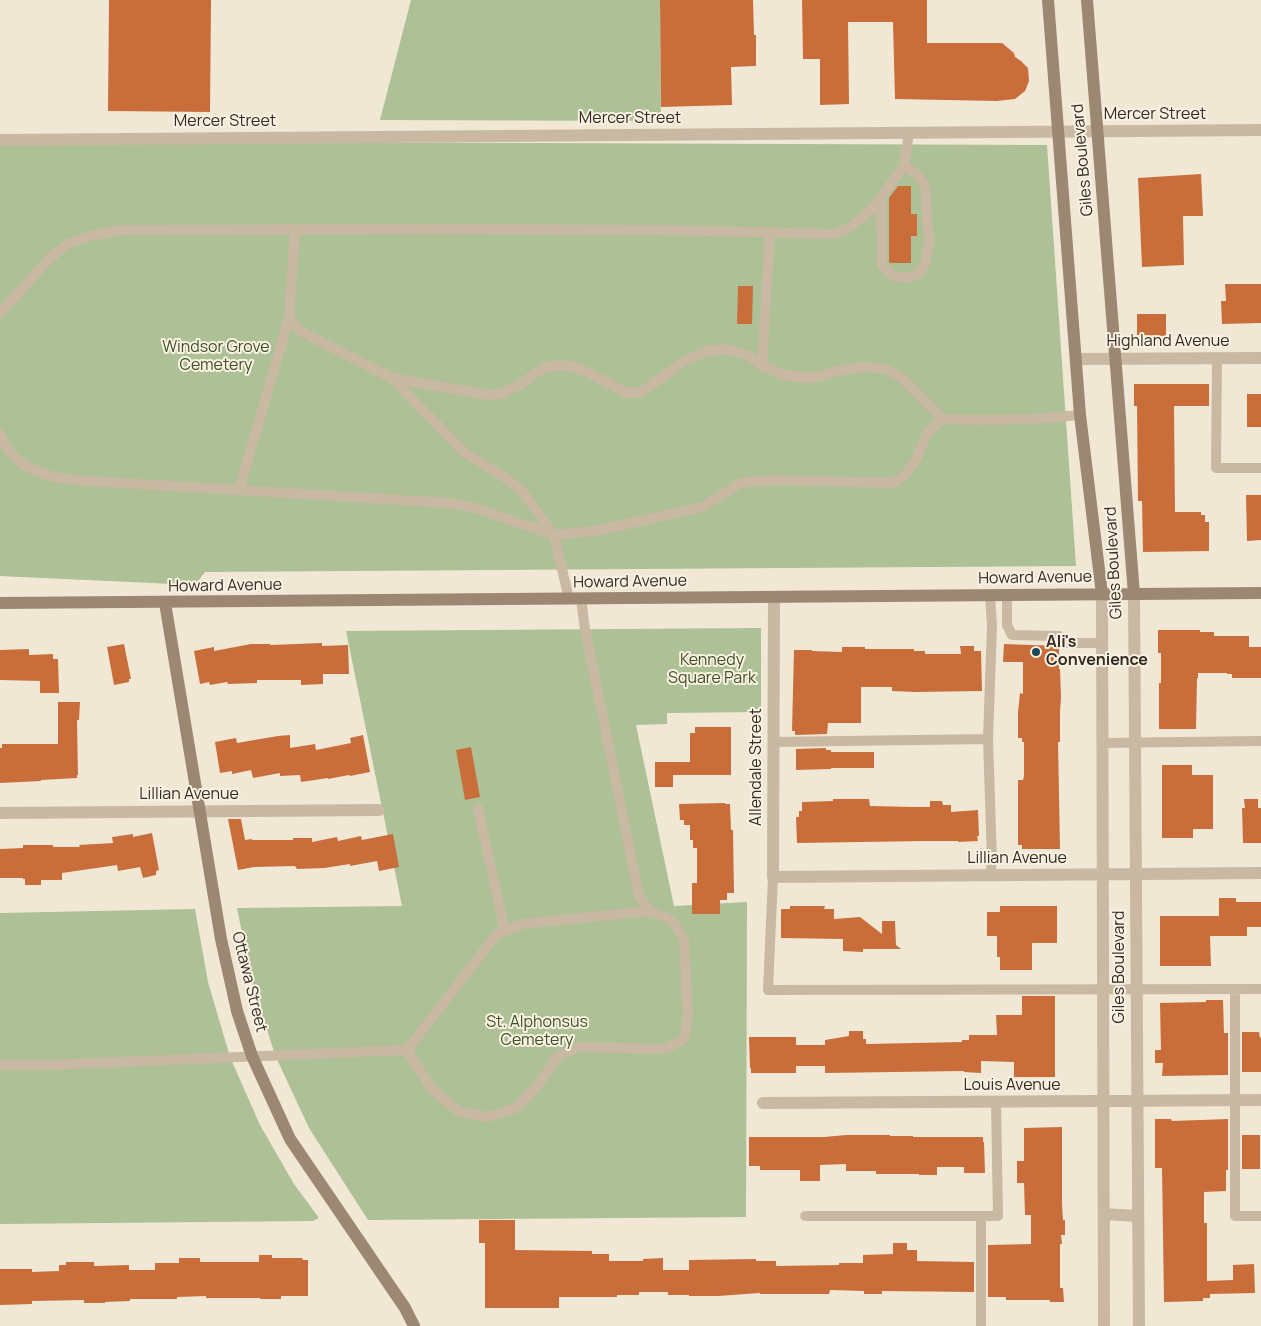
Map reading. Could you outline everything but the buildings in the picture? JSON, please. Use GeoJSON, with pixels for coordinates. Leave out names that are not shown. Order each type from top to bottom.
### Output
{"type":"FeatureCollection","features":[{"type":"Feature","properties":{"kind":"street","name":"Giles Boulevard"},"geometry":{"type":"LineString","coordinates":[[1048,0],[1080,415],[1102,594],[1104,1326]]}},
{"type":"Feature","properties":{"kind":"street","name":"Giles Boulevard"},"geometry":{"type":"LineString","coordinates":[[1087,0],[1134,594],[1139,1326]]}},
{"type":"Feature","properties":{"kind":"street","name":"Mercer Street"},"geometry":{"type":"LineString","coordinates":[[0,140],[1261,130]]}},
{"type":"Feature","properties":{"kind":"street","name":"Highland Avenue"},"geometry":{"type":"LineString","coordinates":[[1076,359],[1261,358]]}},
{"type":"Feature","properties":{"kind":"street","name":"Howard Avenue"},"geometry":{"type":"LineString","coordinates":[[0,603],[1261,593]]}},
{"type":"Feature","properties":{"kind":"street","name":"Allendale Street"},"geometry":{"type":"LineString","coordinates":[[773,877],[774,597]]}},
{"type":"Feature","properties":{"kind":"street","name":"Ottawa Street"},"geometry":{"type":"LineString","coordinates":[[165,603],[221,939],[237,1011],[252,1056],[290,1139],[405,1308],[414,1326]]}},
{"type":"Feature","properties":{"kind":"street","name":"Lillian Avenue"},"geometry":{"type":"LineString","coordinates":[[0,813],[379,810]]}},
{"type":"Feature","properties":{"kind":"street","name":"Lillian Avenue"},"geometry":{"type":"LineString","coordinates":[[773,877],[1261,873]]}},
{"type":"Feature","properties":{"kind":"street","name":"Louis Avenue"},"geometry":{"type":"LineString","coordinates":[[763,1103],[1261,1100]]}},
{"type":"Feature","properties":{"kind":"street"},"geometry":{"type":"LineString","coordinates":[[1104,1214],[1138,1216]]}},
{"type":"Feature","properties":{"kind":"lane"},"geometry":{"type":"LineString","coordinates":[[0,313],[51,257],[69,243],[94,235],[120,230],[651,230],[834,234],[852,226],[874,207],[904,166],[909,133]]}},
{"type":"Feature","properties":{"kind":"lane"},"geometry":{"type":"LineString","coordinates":[[881,197],[882,265],[893,276],[906,278],[919,274],[926,262],[930,240],[925,186],[918,174],[904,166]]}},
{"type":"Feature","properties":{"kind":"lane"},"geometry":{"type":"LineString","coordinates":[[239,490],[290,318],[295,229]]}},
{"type":"Feature","properties":{"kind":"lane"},"geometry":{"type":"LineString","coordinates":[[762,366],[770,232]]}},
{"type":"Feature","properties":{"kind":"lane"},"geometry":{"type":"LineString","coordinates":[[290,318],[300,331],[392,378],[489,395],[500,394],[523,383],[545,368],[559,365],[587,372],[627,393],[640,392],[684,361],[708,351],[727,349],[749,356],[762,366],[784,375],[808,378],[864,367],[885,369],[900,377],[943,419],[1032,419],[1080,415]]}},
{"type":"Feature","properties":{"kind":"lane"},"geometry":{"type":"LineString","coordinates":[[1217,358],[1216,468],[1261,468]]}},
{"type":"Feature","properties":{"kind":"lane"},"geometry":{"type":"LineString","coordinates":[[392,378],[465,453],[504,477],[522,491],[554,536],[587,639],[639,896],[650,911]]}},
{"type":"Feature","properties":{"kind":"lane"},"geometry":{"type":"LineString","coordinates":[[0,434],[9,451],[21,463],[54,477],[74,480],[450,503],[472,507],[554,536],[596,530],[702,507],[741,484],[770,480],[893,483],[904,476],[916,460],[927,434],[943,419]]}},
{"type":"Feature","properties":{"kind":"lane"},"geometry":{"type":"LineString","coordinates":[[990,595],[992,625],[988,739],[992,862],[990,875]]}},
{"type":"Feature","properties":{"kind":"lane"},"geometry":{"type":"LineString","coordinates":[[1007,595],[1007,625],[1012,635],[1059,636],[1067,643],[1102,643]]}},
{"type":"Feature","properties":{"kind":"lane"},"geometry":{"type":"LineString","coordinates":[[773,742],[988,739]]}},
{"type":"Feature","properties":{"kind":"lane"},"geometry":{"type":"LineString","coordinates":[[1102,743],[1261,741]]}},
{"type":"Feature","properties":{"kind":"lane"},"geometry":{"type":"LineString","coordinates":[[478,809],[505,931]]}},
{"type":"Feature","properties":{"kind":"lane"},"geometry":{"type":"LineString","coordinates":[[773,877],[768,990],[1261,989]]}},
{"type":"Feature","properties":{"kind":"lane"},"geometry":{"type":"LineString","coordinates":[[650,911],[673,921],[684,940],[688,1015],[684,1039],[666,1049],[579,1047],[557,1057],[539,1084],[516,1108],[488,1117],[458,1111],[431,1088],[407,1050],[496,935],[522,924],[650,911]]}},
{"type":"Feature","properties":{"kind":"lane"},"geometry":{"type":"LineString","coordinates":[[1235,989],[1235,1216],[1261,1216]]}},
{"type":"Feature","properties":{"kind":"lane"},"geometry":{"type":"LineString","coordinates":[[0,1065],[48,1065],[407,1050]]}},
{"type":"Feature","properties":{"kind":"lane"},"geometry":{"type":"LineString","coordinates":[[805,1216],[998,1216],[996,1102]]}},
{"type":"Feature","properties":{"kind":"lane"},"geometry":{"type":"LineString","coordinates":[[981,1216],[981,1326]]}},
{"type":"Feature","properties":{"kind":"green space"},"geometry":{"type":"Polygon","coordinates":[[[411,0],[660,0],[661,121],[380,120],[411,0]]]}},
{"type":"Feature","properties":{"kind":"green space","name":"Windsor Grove Cemetery"},"geometry":{"type":"Polygon","coordinates":[[[0,141],[1047,145],[1076,566],[205,572],[195,585],[0,576],[0,141]]]}},
{"type":"Feature","properties":{"kind":"green space","name":"St. Alphonsus Cemetery"},"geometry":{"type":"Polygon","coordinates":[[[761,628],[761,712],[667,713],[667,724],[636,725],[674,906],[747,902],[746,1217],[368,1220],[309,1128],[275,1055],[252,982],[237,908],[402,906],[346,631],[761,628]]]}},
{"type":"Feature","properties":{"kind":"green space"},"geometry":{"type":"Polygon","coordinates":[[[195,909],[208,982],[230,1057],[260,1125],[294,1184],[319,1218],[313,1221],[0,1224],[0,913],[195,909]]]}},
{"type":"Feature","properties":{"kind":"place","name":"Ali's Convenience"},"geometry":{"type":"Point","coordinates":[1036,652]}},
{"type":"Feature","properties":{"kind":"park label","name":"Kennedy Square Park"},"geometry":{"type":"Point","coordinates":[712,670]}}]}
